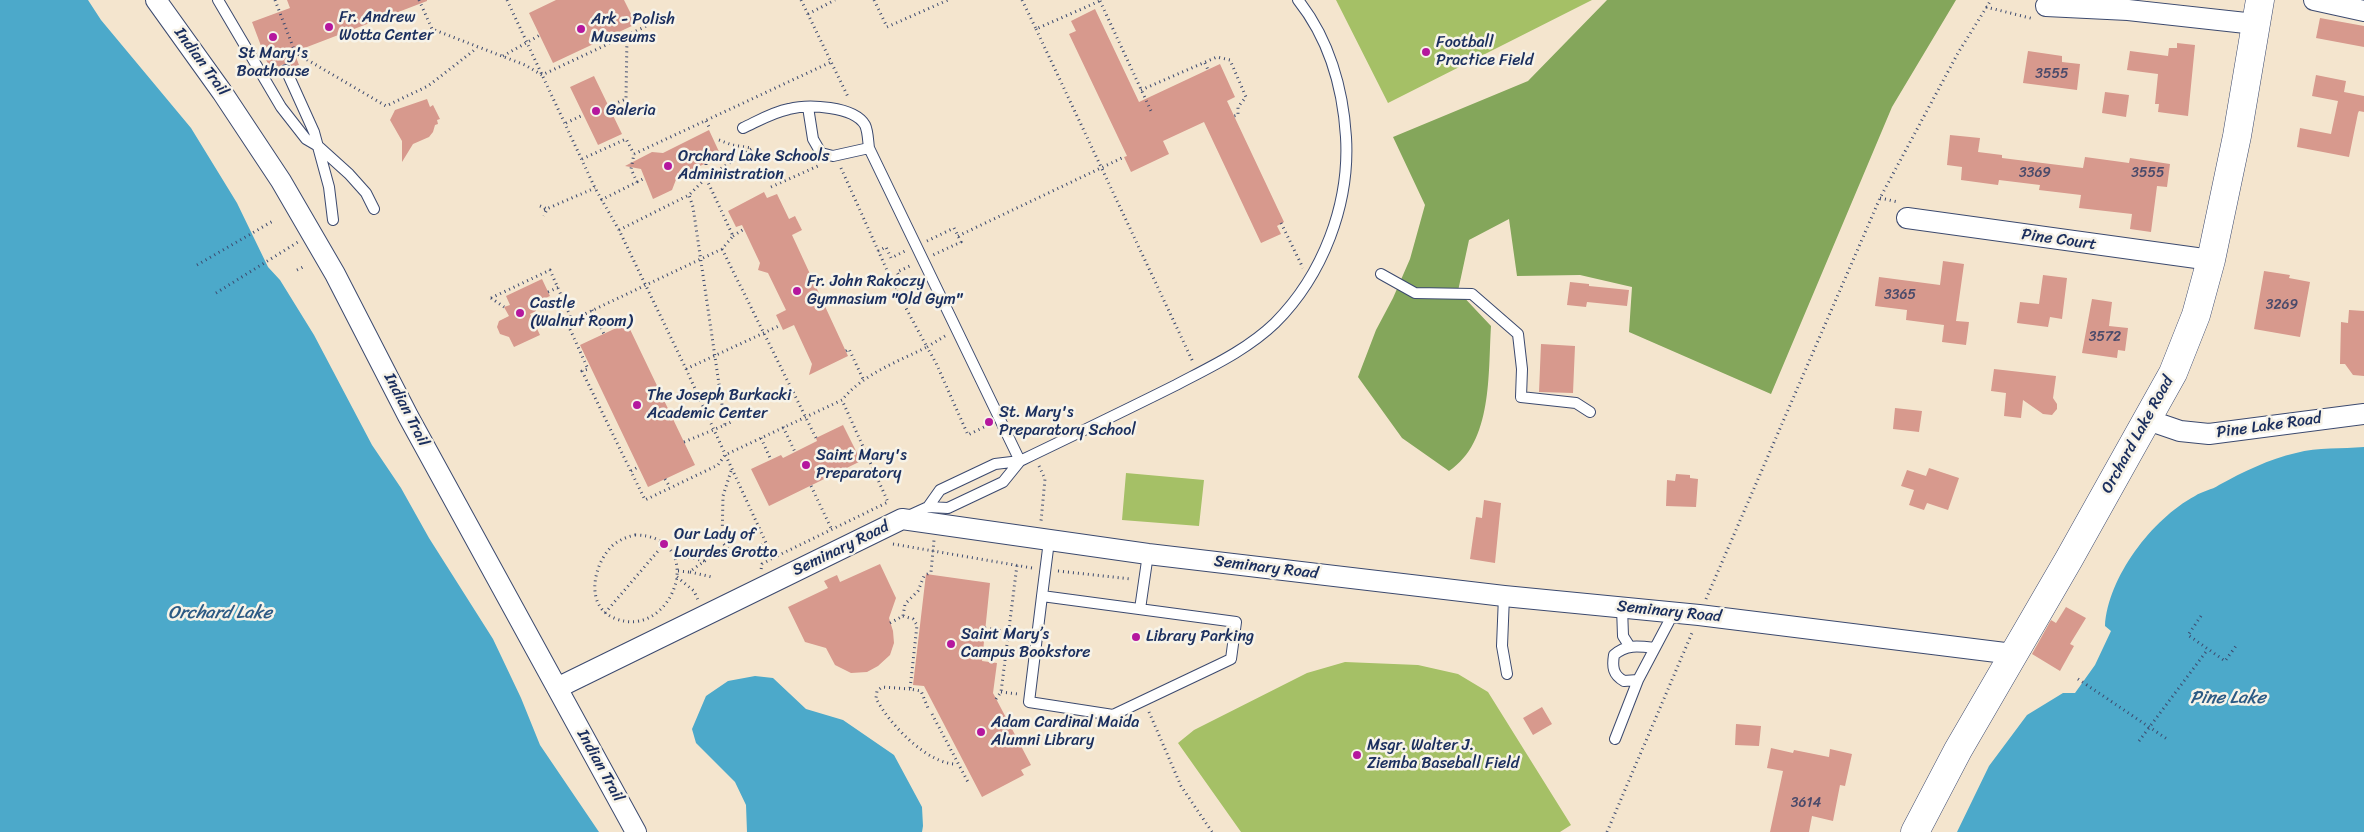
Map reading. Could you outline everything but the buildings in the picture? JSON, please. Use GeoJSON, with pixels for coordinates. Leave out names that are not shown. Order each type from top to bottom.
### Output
{"type":"FeatureCollection","features":[{"type":"Feature","properties":{"kind":"main road","name":"Orchard Lake Road"},"geometry":{"type":"LineString","coordinates":[[1915,832],[1958,750],[2069,559],[2173,373],[2196,314],[2211,260],[2238,136],[2257,12]]}},
{"type":"Feature","properties":{"kind":"street","name":"Indian Trail"},"geometry":{"type":"LineString","coordinates":[[156,0],[248,130],[310,232],[636,832]]}},
{"type":"Feature","properties":{"kind":"street"},"geometry":{"type":"LineString","coordinates":[[2314,0],[2364,11]]}},
{"type":"Feature","properties":{"kind":"street"},"geometry":{"type":"LineString","coordinates":[[2042,13],[2128,10],[2257,12]]}},
{"type":"Feature","properties":{"kind":"street","name":"Pine Court"},"geometry":{"type":"LineString","coordinates":[[1907,218],[2211,260]]}},
{"type":"Feature","properties":{"kind":"street","name":"Pine Lake Road"},"geometry":{"type":"LineString","coordinates":[[2146,419],[2180,431],[2209,434],[2364,414]]}},
{"type":"Feature","properties":{"kind":"street","name":"Seminary Road"},"geometry":{"type":"LineString","coordinates":[[557,688],[902,520],[932,515],[1044,540],[1148,554],[1504,596],[1674,612],[2013,654]]}},
{"type":"Feature","properties":{"kind":"lane"},"geometry":{"type":"LineString","coordinates":[[218,0],[281,107],[306,139],[318,146],[361,187],[374,209]]}},
{"type":"Feature","properties":{"kind":"lane"},"geometry":{"type":"LineString","coordinates":[[932,515],[940,490],[995,464],[1020,461],[1033,455],[1200,373],[1233,354],[1274,323],[1311,277],[1326,248],[1337,214],[1344,178],[1346,147],[1343,107],[1332,63],[1313,23],[1298,0]]}},
{"type":"Feature","properties":{"kind":"lane"},"geometry":{"type":"LineString","coordinates":[[286,70],[318,146],[334,220]]}},
{"type":"Feature","properties":{"kind":"lane"},"geometry":{"type":"LineString","coordinates":[[743,128],[790,108],[821,106],[849,113],[861,120],[866,127],[869,148],[1020,461]]}},
{"type":"Feature","properties":{"kind":"lane"},"geometry":{"type":"LineString","coordinates":[[808,107],[813,139],[821,153],[833,156],[869,148]]}},
{"type":"Feature","properties":{"kind":"lane"},"geometry":{"type":"LineString","coordinates":[[1381,274],[1416,293],[1472,294],[1518,334],[1522,369],[1521,397],[1576,403],[1590,412]]}},
{"type":"Feature","properties":{"kind":"lane"},"geometry":{"type":"LineString","coordinates":[[932,515],[1003,482],[1020,461]]}},
{"type":"Feature","properties":{"kind":"lane"},"geometry":{"type":"LineString","coordinates":[[1042,596],[1236,622],[1231,659],[1113,715],[1029,702],[1042,596],[1046,568],[1044,540]]}},
{"type":"Feature","properties":{"kind":"lane"},"geometry":{"type":"LineString","coordinates":[[1140,609],[1148,554]]}},
{"type":"Feature","properties":{"kind":"lane"},"geometry":{"type":"LineString","coordinates":[[1504,596],[1502,646],[1507,674]]}},
{"type":"Feature","properties":{"kind":"lane"},"geometry":{"type":"LineString","coordinates":[[1622,607],[1623,636],[1630,647]]}},
{"type":"Feature","properties":{"kind":"lane"},"geometry":{"type":"LineString","coordinates":[[1615,739],[1638,680],[1674,612]]}},
{"type":"Feature","properties":{"kind":"lane"},"geometry":{"type":"LineString","coordinates":[[1638,680],[1624,681],[1618,678],[1612,668],[1614,656],[1623,648],[1655,648]]}},
{"type":"Feature","properties":{"kind":"path"},"geometry":{"type":"LineString","coordinates":[[275,0],[294,52],[386,106],[428,86],[477,48]]}},
{"type":"Feature","properties":{"kind":"path"},"geometry":{"type":"LineString","coordinates":[[420,0],[432,30],[525,65],[542,75]]}},
{"type":"Feature","properties":{"kind":"path"},"geometry":{"type":"LineString","coordinates":[[508,0],[595,188],[619,230],[686,369],[766,543],[771,559],[888,502],[842,400]]}},
{"type":"Feature","properties":{"kind":"path"},"geometry":{"type":"LineString","coordinates":[[801,0],[851,103],[849,113]]}},
{"type":"Feature","properties":{"kind":"path"},"geometry":{"type":"LineString","coordinates":[[808,14],[835,0]]}},
{"type":"Feature","properties":{"kind":"path"},"geometry":{"type":"LineString","coordinates":[[874,0],[887,28],[948,0]]}},
{"type":"Feature","properties":{"kind":"path"},"geometry":{"type":"LineString","coordinates":[[1022,0],[1200,373]]}},
{"type":"Feature","properties":{"kind":"path"},"geometry":{"type":"LineString","coordinates":[[1607,832],[1880,198],[1949,68],[1990,0]]}},
{"type":"Feature","properties":{"kind":"path"},"geometry":{"type":"LineString","coordinates":[[1036,29],[1101,1],[1152,113]]}},
{"type":"Feature","properties":{"kind":"path"},"geometry":{"type":"LineString","coordinates":[[1986,7],[2042,13]]}},
{"type":"Feature","properties":{"kind":"path"},"geometry":{"type":"LineString","coordinates":[[542,75],[672,14]]}},
{"type":"Feature","properties":{"kind":"path"},"geometry":{"type":"LineString","coordinates":[[502,57],[526,41],[540,35]]}},
{"type":"Feature","properties":{"kind":"path"},"geometry":{"type":"LineString","coordinates":[[609,106],[626,99],[627,36]]}},
{"type":"Feature","properties":{"kind":"path"},"geometry":{"type":"LineString","coordinates":[[1141,90],[1217,57],[1230,60],[1246,97],[1238,107],[1238,115],[1234,116]]}},
{"type":"Feature","properties":{"kind":"path"},"geometry":{"type":"LineString","coordinates":[[634,154],[831,62]]}},
{"type":"Feature","properties":{"kind":"path"},"geometry":{"type":"LineString","coordinates":[[1205,63],[1208,70]]}},
{"type":"Feature","properties":{"kind":"path"},"geometry":{"type":"LineString","coordinates":[[566,123],[583,115]]}},
{"type":"Feature","properties":{"kind":"path"},"geometry":{"type":"LineString","coordinates":[[706,121],[710,129]]}},
{"type":"Feature","properties":{"kind":"path"},"geometry":{"type":"LineString","coordinates":[[582,159],[626,139],[634,154],[630,169],[637,182]]}},
{"type":"Feature","properties":{"kind":"path"},"geometry":{"type":"LineString","coordinates":[[619,230],[689,195],[706,178],[753,148],[732,145],[719,140]]}},
{"type":"Feature","properties":{"kind":"path"},"geometry":{"type":"LineString","coordinates":[[958,236],[1124,157]]}},
{"type":"Feature","properties":{"kind":"path"},"geometry":{"type":"LineString","coordinates":[[838,162],[895,288],[936,363],[968,435],[1000,420]]}},
{"type":"Feature","properties":{"kind":"path"},"geometry":{"type":"LineString","coordinates":[[706,163],[706,178],[733,236]]}},
{"type":"Feature","properties":{"kind":"path"},"geometry":{"type":"LineString","coordinates":[[771,187],[824,164]]}},
{"type":"Feature","properties":{"kind":"path"},"geometry":{"type":"LineString","coordinates":[[601,200],[645,178]]}},
{"type":"Feature","properties":{"kind":"path"},"geometry":{"type":"LineString","coordinates":[[544,216],[546,210],[595,188]]}},
{"type":"Feature","properties":{"kind":"path"},"geometry":{"type":"LineString","coordinates":[[689,195],[694,207],[725,425]]}},
{"type":"Feature","properties":{"kind":"path"},"geometry":{"type":"LineString","coordinates":[[540,206],[546,210]]}},
{"type":"Feature","properties":{"kind":"path"},"geometry":{"type":"LineString","coordinates":[[197,265],[273,222]]}},
{"type":"Feature","properties":{"kind":"path"},"geometry":{"type":"LineString","coordinates":[[1281,224],[1298,262],[1311,277]]}},
{"type":"Feature","properties":{"kind":"path"},"geometry":{"type":"LineString","coordinates":[[744,229],[733,236],[722,249],[572,320],[569,327],[589,368],[582,371],[645,500],[718,465],[725,455],[842,400],[852,386],[863,379],[957,330]]}},
{"type":"Feature","properties":{"kind":"path"},"geometry":{"type":"LineString","coordinates":[[216,293],[277,257],[310,232]]}},
{"type":"Feature","properties":{"kind":"path"},"geometry":{"type":"LineString","coordinates":[[722,249],[816,438]]}},
{"type":"Feature","properties":{"kind":"path"},"geometry":{"type":"LineString","coordinates":[[298,270],[303,267]]}},
{"type":"Feature","properties":{"kind":"path"},"geometry":{"type":"LineString","coordinates":[[504,307],[491,298],[550,270],[572,320]]}},
{"type":"Feature","properties":{"kind":"path"},"geometry":{"type":"LineString","coordinates":[[548,292],[558,288]]}},
{"type":"Feature","properties":{"kind":"path"},"geometry":{"type":"LineString","coordinates":[[592,310],[604,334]]}},
{"type":"Feature","properties":{"kind":"path"},"geometry":{"type":"LineString","coordinates":[[686,369],[780,325]]}},
{"type":"Feature","properties":{"kind":"path"},"geometry":{"type":"LineString","coordinates":[[846,351],[849,349],[863,379]]}},
{"type":"Feature","properties":{"kind":"path"},"geometry":{"type":"LineString","coordinates":[[782,395],[792,391]]}},
{"type":"Feature","properties":{"kind":"path"},"geometry":{"type":"LineString","coordinates":[[684,442],[733,421]]}},
{"type":"Feature","properties":{"kind":"path"},"geometry":{"type":"LineString","coordinates":[[784,427],[795,452]]}},
{"type":"Feature","properties":{"kind":"path"},"geometry":{"type":"LineString","coordinates":[[761,438],[771,460]]}},
{"type":"Feature","properties":{"kind":"path"},"geometry":{"type":"LineString","coordinates":[[1033,455],[1045,479],[1044,540]]}},
{"type":"Feature","properties":{"kind":"path"},"geometry":{"type":"LineString","coordinates":[[631,471],[638,467]]}},
{"type":"Feature","properties":{"kind":"path"},"geometry":{"type":"LineString","coordinates":[[731,470],[724,496],[722,536],[725,547],[733,554],[740,554],[766,543]]}},
{"type":"Feature","properties":{"kind":"path"},"geometry":{"type":"LineString","coordinates":[[665,479],[670,488]]}},
{"type":"Feature","properties":{"kind":"path"},"geometry":{"type":"LineString","coordinates":[[812,486],[841,549]]}},
{"type":"Feature","properties":{"kind":"path"},"geometry":{"type":"LineString","coordinates":[[903,616],[905,604],[918,591],[924,576],[931,572],[932,515]]}},
{"type":"Feature","properties":{"kind":"path"},"geometry":{"type":"LineString","coordinates":[[634,535],[646,535],[664,544],[674,554],[678,571],[670,597],[662,608],[652,616],[640,621],[628,622],[604,613],[597,605],[594,592],[600,564],[606,552],[613,545],[634,535]]}},
{"type":"Feature","properties":{"kind":"path"},"geometry":{"type":"LineString","coordinates":[[885,543],[1017,565],[1144,581]]}},
{"type":"Feature","properties":{"kind":"path"},"geometry":{"type":"LineString","coordinates":[[604,613],[664,544]]}},
{"type":"Feature","properties":{"kind":"path"},"geometry":{"type":"LineString","coordinates":[[689,572],[725,547]]}},
{"type":"Feature","properties":{"kind":"path"},"geometry":{"type":"LineString","coordinates":[[674,554],[705,561]]}},
{"type":"Feature","properties":{"kind":"path"},"geometry":{"type":"LineString","coordinates":[[996,699],[1001,692],[1017,565]]}},
{"type":"Feature","properties":{"kind":"path"},"geometry":{"type":"LineString","coordinates":[[678,571],[712,577]]}},
{"type":"Feature","properties":{"kind":"path"},"geometry":{"type":"LineString","coordinates":[[677,577],[694,591],[706,615]]}},
{"type":"Feature","properties":{"kind":"path"},"geometry":{"type":"LineString","coordinates":[[890,622],[903,616],[914,619],[917,625],[910,689]]}},
{"type":"Feature","properties":{"kind":"path"},"geometry":{"type":"LineString","coordinates":[[2201,616],[2188,635],[2225,661],[2236,646]]}},
{"type":"Feature","properties":{"kind":"path"},"geometry":{"type":"LineString","coordinates":[[985,628],[1008,632]]}},
{"type":"Feature","properties":{"kind":"path"},"geometry":{"type":"LineString","coordinates":[[2139,741],[2208,649]]}},
{"type":"Feature","properties":{"kind":"path"},"geometry":{"type":"LineString","coordinates":[[2078,679],[2167,739]]}},
{"type":"Feature","properties":{"kind":"path"},"geometry":{"type":"LineString","coordinates":[[928,708],[922,691],[882,687],[877,691],[876,698],[893,724],[907,737],[942,762],[957,764]]}},
{"type":"Feature","properties":{"kind":"path"},"geometry":{"type":"LineString","coordinates":[[1144,700],[1181,786],[1212,832]]}},
{"type":"Feature","properties":{"kind":"path"},"geometry":{"type":"LineString","coordinates":[[932,714],[969,784]]}},
{"type":"Feature","properties":{"kind":"green space","name":"Football Practice Field"},"geometry":{"type":"Polygon","coordinates":[[[1336,0],[1592,0],[1388,103],[1336,0]]]}},
{"type":"Feature","properties":{"kind":"green space"},"geometry":{"type":"Polygon","coordinates":[[[1607,0],[1956,0],[1892,107],[1771,394],[1629,332],[1632,287],[1580,275],[1517,276],[1509,219],[1469,240],[1458,291],[1491,326],[1488,385],[1481,425],[1474,443],[1463,458],[1449,471],[1402,438],[1358,377],[1376,330],[1393,298],[1410,259],[1425,205],[1393,137],[1528,81],[1607,0]]]}},
{"type":"Feature","properties":{"kind":"green space"},"geometry":{"type":"Polygon","coordinates":[[[1126,473],[1204,480],[1199,526],[1122,520],[1126,473]]]}},
{"type":"Feature","properties":{"kind":"green space","name":"Msgr. Walter J. Ziemba Baseball Field"},"geometry":{"type":"Polygon","coordinates":[[[1345,662],[1418,665],[1458,674],[1488,692],[1571,825],[1560,832],[1241,832],[1178,743],[1194,730],[1307,673],[1345,662]]]}},
{"type":"Feature","properties":{"kind":"water","name":"Orchard Lake"},"geometry":{"type":"Polygon","coordinates":[[[0,0],[88,0],[101,20],[191,128],[237,203],[268,267],[280,280],[314,335],[372,445],[401,488],[429,538],[493,639],[521,698],[540,745],[599,832],[0,832],[0,0]]]}},
{"type":"Feature","properties":{"kind":"water","name":"Pine Lake"},"geometry":{"type":"Polygon","coordinates":[[[2364,447],[2364,832],[1957,832],[1989,766],[2027,715],[2063,693],[2075,693],[2095,665],[2111,631],[2105,626],[2114,588],[2123,569],[2135,551],[2163,519],[2198,494],[2256,466],[2296,453],[2313,450],[2364,447]]]}},
{"type":"Feature","properties":{"kind":"water"},"geometry":{"type":"Polygon","coordinates":[[[755,676],[773,678],[806,709],[843,720],[894,755],[922,807],[922,832],[747,832],[746,805],[735,782],[696,743],[692,729],[706,696],[728,681],[755,676]]]}},
{"type":"Feature","properties":{"kind":"place","name":"Fr. Andrew Wotta Center"},"geometry":{"type":"Point","coordinates":[329,27]}},
{"type":"Feature","properties":{"kind":"place","name":"Ark - Polish Museums"},"geometry":{"type":"Point","coordinates":[581,29]}},
{"type":"Feature","properties":{"kind":"place","name":"St Mary's Boathouse"},"geometry":{"type":"Point","coordinates":[273,37]}},
{"type":"Feature","properties":{"kind":"place","name":"Football Practice Field"},"geometry":{"type":"Point","coordinates":[1426,52]}},
{"type":"Feature","properties":{"kind":"place","name":"Galeria"},"geometry":{"type":"Point","coordinates":[596,111]}},
{"type":"Feature","properties":{"kind":"place","name":"Orchard Lake Schools Administration"},"geometry":{"type":"Point","coordinates":[668,166]}},
{"type":"Feature","properties":{"kind":"place","name":"Fr. John Rakoczy Gymnasium \"Old Gym\""},"geometry":{"type":"Point","coordinates":[797,291]}},
{"type":"Feature","properties":{"kind":"place","name":"Castle (Walnut Room)"},"geometry":{"type":"Point","coordinates":[520,313]}},
{"type":"Feature","properties":{"kind":"place","name":"The Joseph Burkacki Academic Center"},"geometry":{"type":"Point","coordinates":[637,405]}},
{"type":"Feature","properties":{"kind":"place","name":"St. Mary's Preparatory School"},"geometry":{"type":"Point","coordinates":[989,422]}},
{"type":"Feature","properties":{"kind":"place","name":"Saint Mary's Preparatory"},"geometry":{"type":"Point","coordinates":[806,465]}},
{"type":"Feature","properties":{"kind":"place","name":"Our Lady of Lourdes Grotto"},"geometry":{"type":"Point","coordinates":[664,544]}},
{"type":"Feature","properties":{"kind":"place","name":"Library Parking"},"geometry":{"type":"Point","coordinates":[1136,637]}},
{"type":"Feature","properties":{"kind":"place","name":"Saint Mary’s Campus Bookstore"},"geometry":{"type":"Point","coordinates":[951,644]}},
{"type":"Feature","properties":{"kind":"place","name":"Adam Cardinal Maida Alumni Library"},"geometry":{"type":"Point","coordinates":[981,732]}},
{"type":"Feature","properties":{"kind":"place","name":"Msgr. Walter J. Ziemba Baseball Field"},"geometry":{"type":"Point","coordinates":[1357,755]}}]}
